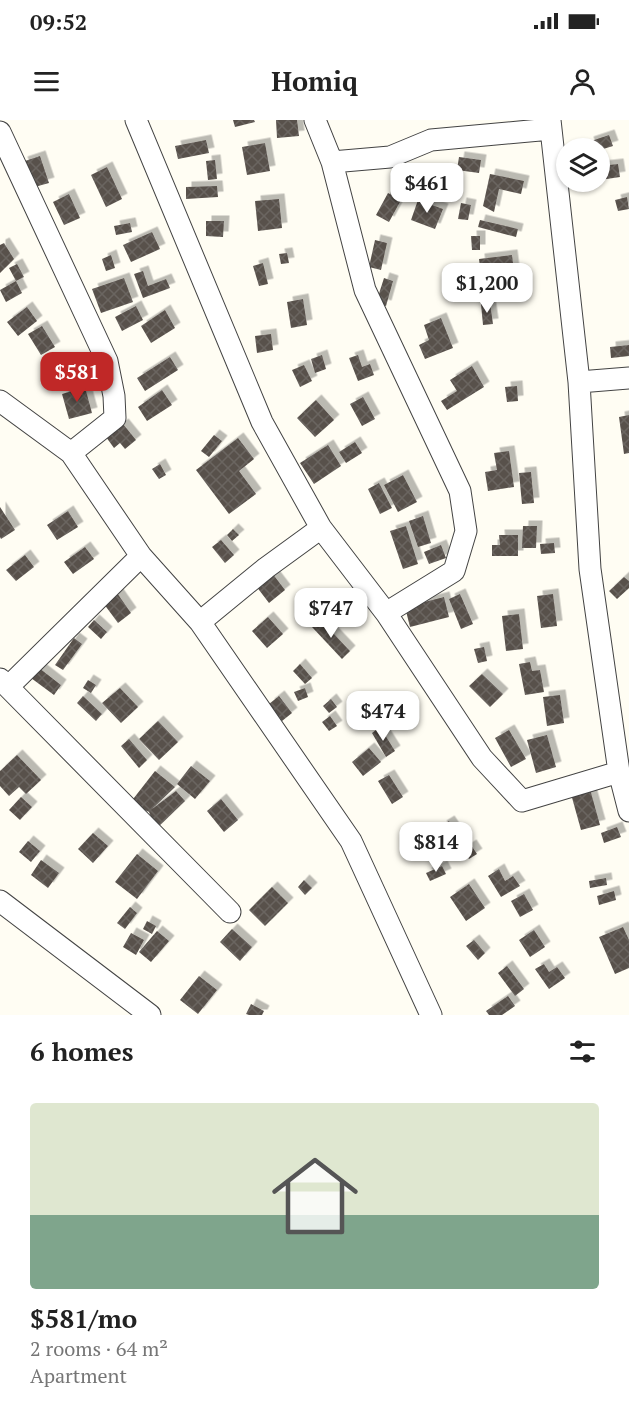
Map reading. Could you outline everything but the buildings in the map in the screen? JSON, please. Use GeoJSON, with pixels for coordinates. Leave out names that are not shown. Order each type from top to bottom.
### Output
{"type":"FeatureCollection","features":[{"type":"Feature","properties":{"kind":"street"},"geometry":{"type":"LineString","coordinates":[[136,120],[262,422],[321,528],[386,613],[482,758],[522,801],[619,772]]}},
{"type":"Feature","properties":{"kind":"street"},"geometry":{"type":"LineString","coordinates":[[315,120],[332,162],[366,290],[460,491],[466,531],[454,571],[386,613]]}},
{"type":"Feature","properties":{"kind":"street"},"geometry":{"type":"LineString","coordinates":[[332,162],[390,157],[431,140],[551,125],[579,382],[590,569],[619,772],[629,811]]}},
{"type":"Feature","properties":{"kind":"street"},"geometry":{"type":"LineString","coordinates":[[0,132],[107,361],[114,396],[115,418],[71,453]]}},
{"type":"Feature","properties":{"kind":"street"},"geometry":{"type":"LineString","coordinates":[[579,382],[629,378]]}},
{"type":"Feature","properties":{"kind":"street"},"geometry":{"type":"LineString","coordinates":[[0,401],[71,453],[141,556],[200,622],[351,841],[431,1015]]}},
{"type":"Feature","properties":{"kind":"street"},"geometry":{"type":"LineString","coordinates":[[200,622],[266,568],[321,528]]}},
{"type":"Feature","properties":{"kind":"street"},"geometry":{"type":"LineString","coordinates":[[141,556],[4,683],[230,912]]}},
{"type":"Feature","properties":{"kind":"street"},"geometry":{"type":"LineString","coordinates":[[0,901],[150,1015]]}}]}
